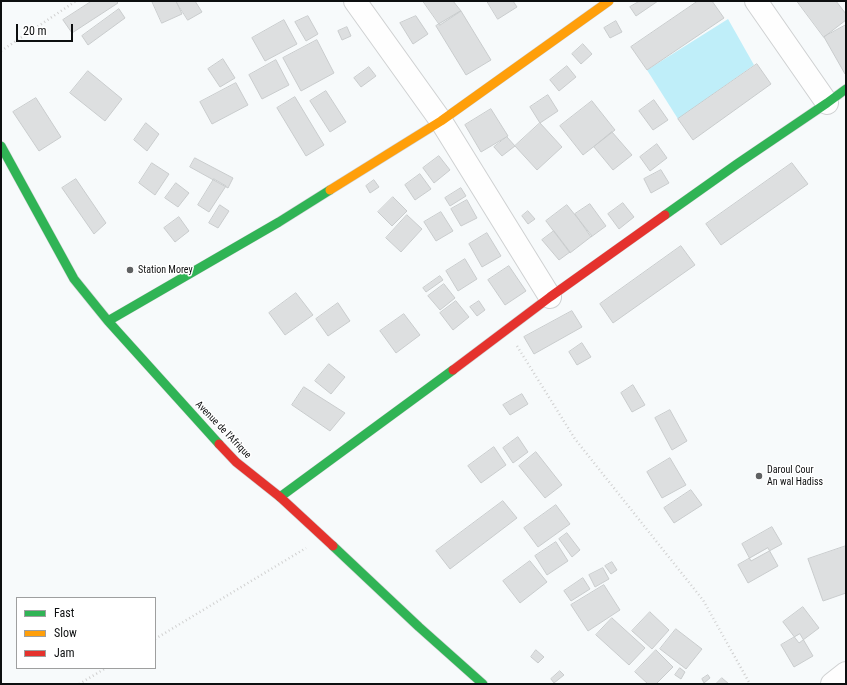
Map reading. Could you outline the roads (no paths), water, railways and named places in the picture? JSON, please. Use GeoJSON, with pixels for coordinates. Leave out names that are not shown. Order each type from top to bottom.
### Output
{"type":"FeatureCollection","features":[{"type":"Feature","properties":{"kind":"street"},"geometry":{"type":"LineString","coordinates":[[108,321],[279,222],[441,120],[609,1]]}},
{"type":"Feature","properties":{"kind":"street"},"geometry":{"type":"LineString","coordinates":[[756,1],[827,103]]}},
{"type":"Feature","properties":{"kind":"street"},"geometry":{"type":"LineString","coordinates":[[356,2],[441,120],[550,296]]}},
{"type":"Feature","properties":{"kind":"street"},"geometry":{"type":"LineString","coordinates":[[280,497],[507,330],[550,296],[846,89]]}},
{"type":"Feature","properties":{"kind":"street","name":"Avenue de l'Afrique"},"geometry":{"type":"LineString","coordinates":[[1,146],[74,279],[108,321],[236,462],[280,497],[482,684]]}},
{"type":"Feature","properties":{"kind":"street"},"geometry":{"type":"LineString","coordinates":[[832,684],[846,673]]}},
{"type":"Feature","properties":{"kind":"place","name":"Station Morey"},"geometry":{"type":"Point","coordinates":[130,270]}},
{"type":"Feature","properties":{"kind":"place","name":"Daroul Cour An wal Hadiss"},"geometry":{"type":"Point","coordinates":[759,476]}}]}
